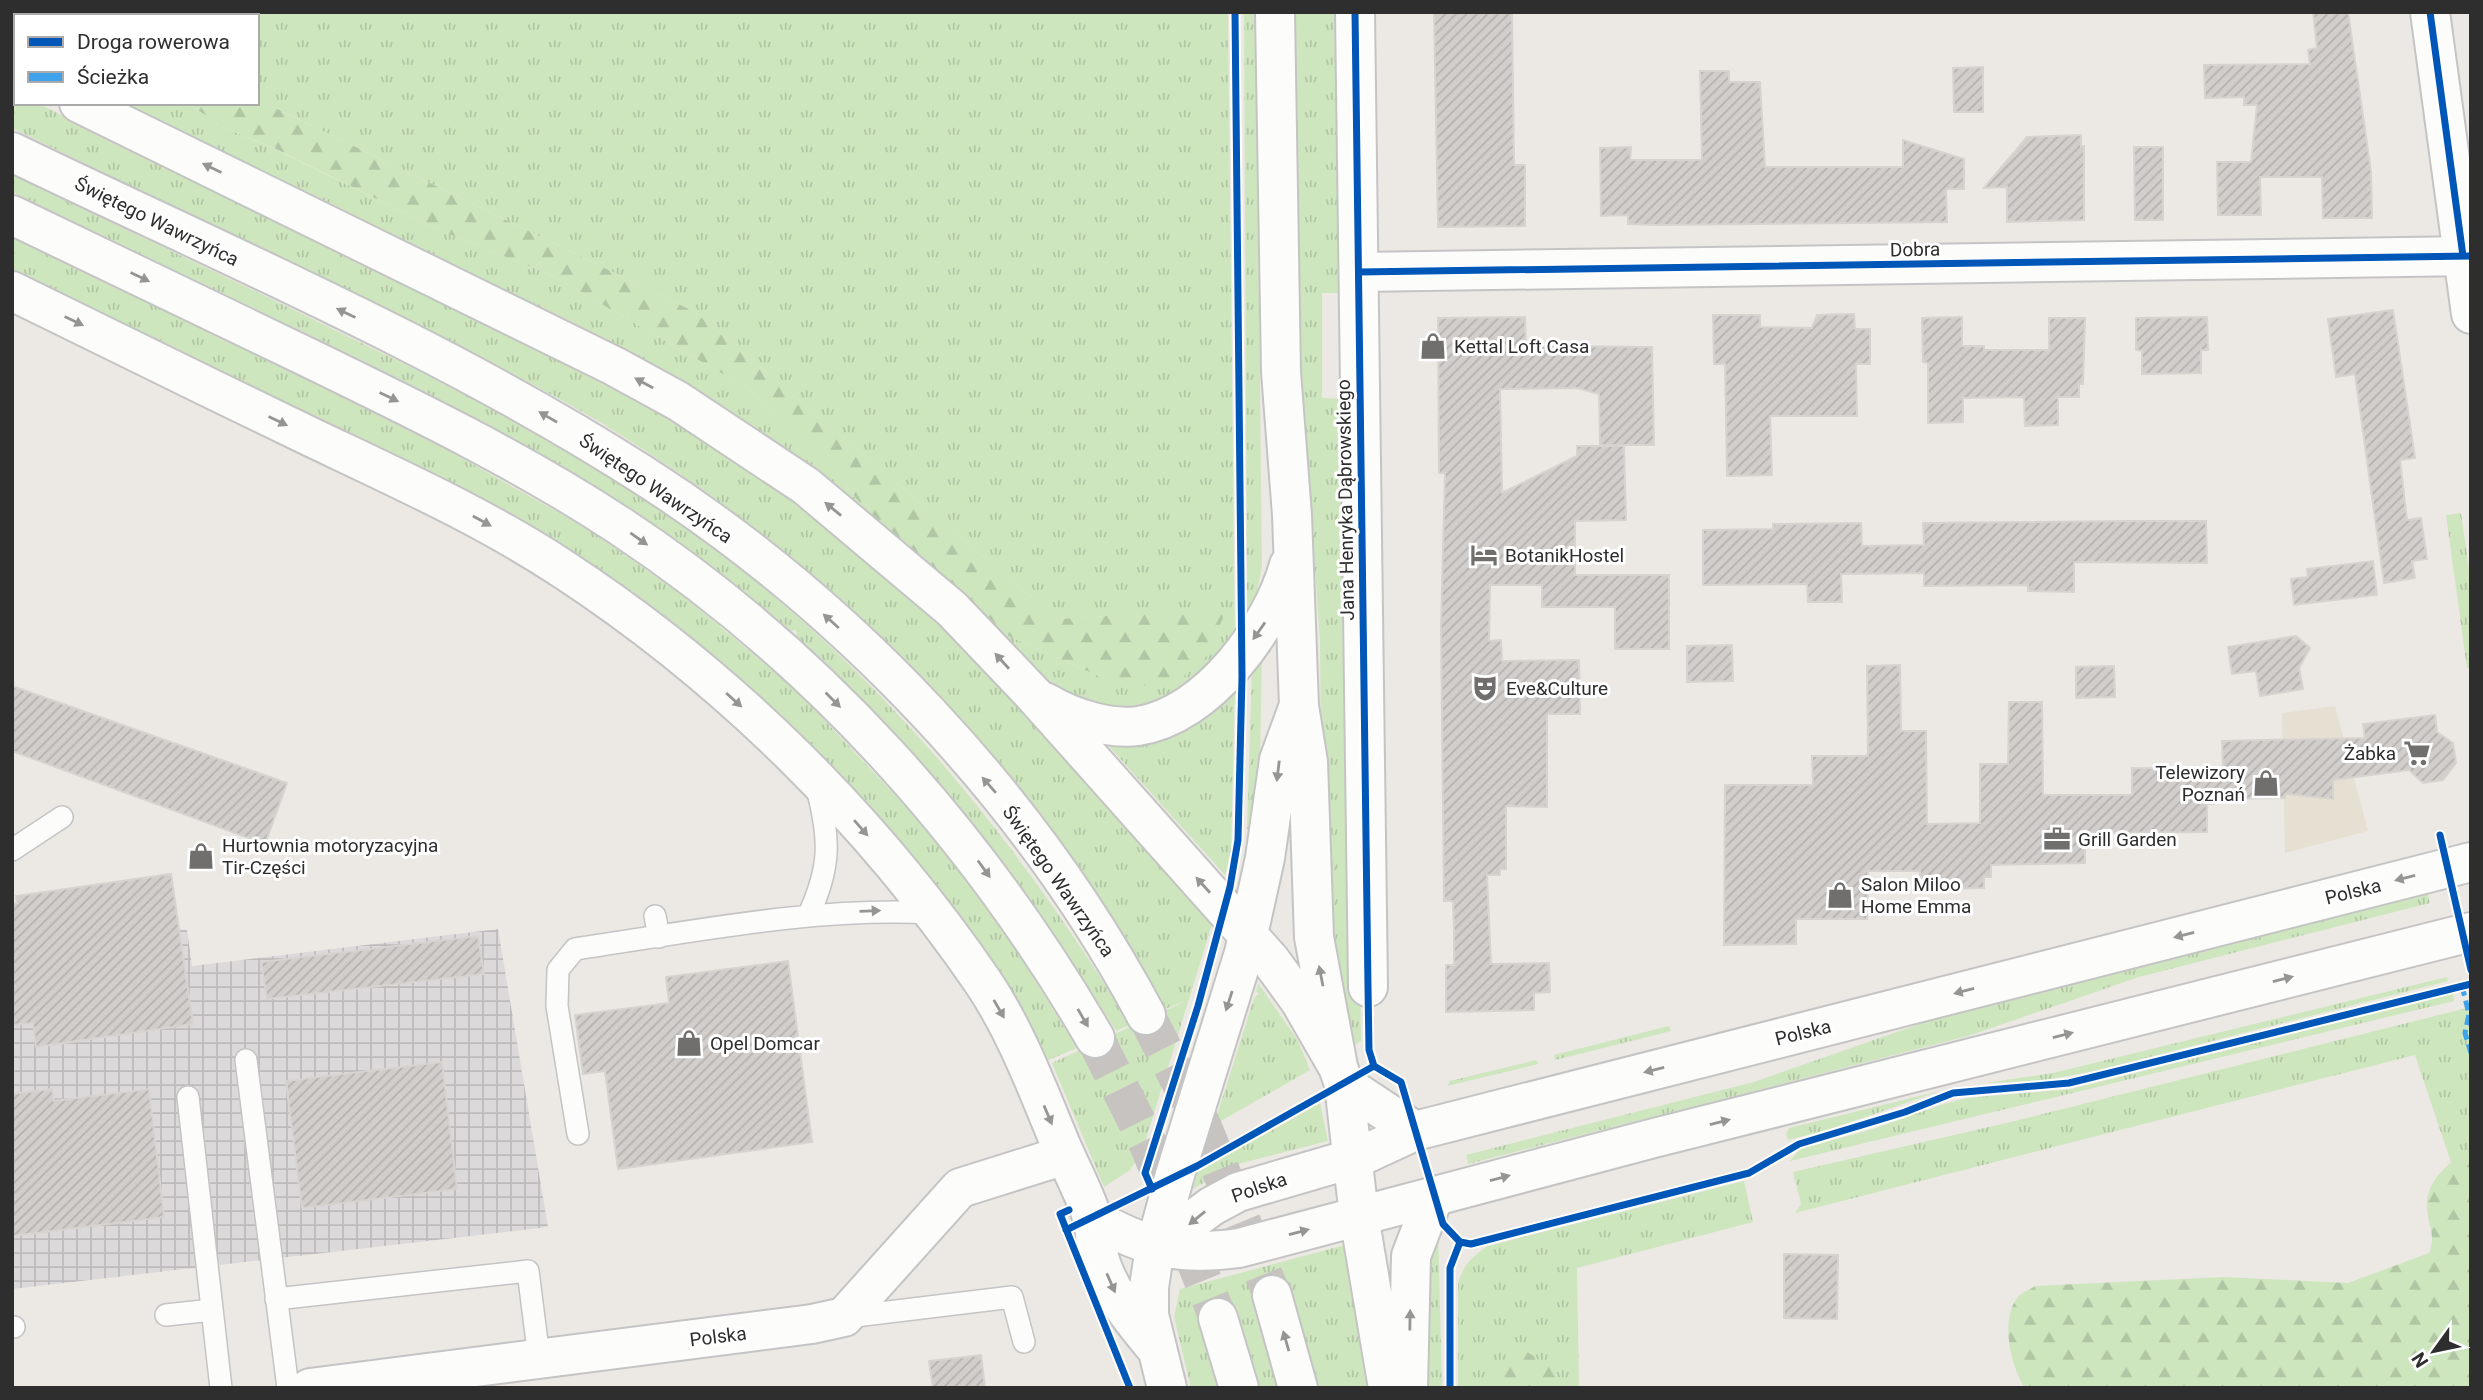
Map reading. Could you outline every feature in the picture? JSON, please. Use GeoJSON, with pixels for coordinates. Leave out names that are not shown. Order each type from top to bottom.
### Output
{"type":"FeatureCollection","features":[{"type":"Feature","properties":{"kind":"street"},"geometry":{"type":"LineString","coordinates":[[1275,12],[1281,372],[1293,546],[1298,706],[1308,762],[1314,937],[1341,1076],[1359,1216],[1388,1388]]}},
{"type":"Feature","properties":{"kind":"street","name":"Jana Henryka Dąbrowskiego"},"geometry":{"type":"LineString","coordinates":[[1355,12],[1368,987]]}},
{"type":"Feature","properties":{"kind":"street"},"geometry":{"type":"LineString","coordinates":[[2430,12],[2467,256],[2471,314]]}},
{"type":"Feature","properties":{"kind":"street"},"geometry":{"type":"LineString","coordinates":[[83,105],[540,328],[678,401],[806,486],[898,561],[981,638],[1248,936],[1300,1001],[1341,1076],[1415,1131]]}},
{"type":"Feature","properties":{"kind":"street","name":"Świętego Wawrzyńca"},"geometry":{"type":"LineString","coordinates":[[12,152],[464,371],[635,470],[730,536],[789,583],[880,666],[995,791],[1076,901],[1146,1015]]}},
{"type":"Feature","properties":{"kind":"street"},"geometry":{"type":"LineString","coordinates":[[12,215],[471,439],[619,525],[700,584],[809,676],[937,811],[970,850],[1031,935],[1095,1038]]}},
{"type":"Feature","properties":{"kind":"street","name":"Dobra"},"geometry":{"type":"LineString","coordinates":[[1359,272],[2467,256]]}},
{"type":"Feature","properties":{"kind":"street"},"geometry":{"type":"LineString","coordinates":[[12,291],[436,497],[526,546],[624,611],[683,655],[776,739],[815,778],[931,913],[986,986],[1010,1028],[1093,1218],[1097,1253],[1121,1307],[1154,1346]]}},
{"type":"Feature","properties":{"kind":"street"},"geometry":{"type":"LineString","coordinates":[[1033,694],[1070,714],[1102,723],[1133,727],[1168,717],[1207,691],[1257,634],[1278,598],[1293,546]]}},
{"type":"Feature","properties":{"kind":"street"},"geometry":{"type":"LineString","coordinates":[[1167,1388],[1154,1346],[1149,1297],[1155,1248],[1248,936],[1272,818],[1279,761],[1298,706]]}},
{"type":"Feature","properties":{"kind":"street","name":"Polska"},"geometry":{"type":"LineString","coordinates":[[1155,1248],[1212,1206],[1238,1192],[1351,1159],[1415,1131],[2471,862]]}},
{"type":"Feature","properties":{"kind":"street"},"geometry":{"type":"LineString","coordinates":[[1093,1218],[1155,1248],[1212,1252],[1239,1248],[2471,932]]}},
{"type":"Feature","properties":{"kind":"street"},"geometry":{"type":"LineString","coordinates":[[845,1317],[960,1188],[1065,1155]]}},
{"type":"Feature","properties":{"kind":"street"},"geometry":{"type":"LineString","coordinates":[[1408,1388],[1411,1256],[1434,1196]]}},
{"type":"Feature","properties":{"kind":"street"},"geometry":{"type":"LineString","coordinates":[[1272,1295],[1298,1388]]}},
{"type":"Feature","properties":{"kind":"street","name":"Polska"},"geometry":{"type":"LineString","coordinates":[[310,1388],[550,1367],[845,1317]]}},
{"type":"Feature","properties":{"kind":"street"},"geometry":{"type":"LineString","coordinates":[[1218,1318],[1239,1388]]}},
{"type":"Feature","properties":{"kind":"lane"},"geometry":{"type":"LineString","coordinates":[[809,914],[823,884],[826,863],[827,835],[815,778]]}},
{"type":"Feature","properties":{"kind":"lane"},"geometry":{"type":"LineString","coordinates":[[12,850],[62,817]]}},
{"type":"Feature","properties":{"kind":"lane"},"geometry":{"type":"LineString","coordinates":[[578,1134],[557,1006],[558,970],[575,950],[657,927],[809,914],[878,911],[931,913]]}},
{"type":"Feature","properties":{"kind":"lane"},"geometry":{"type":"LineString","coordinates":[[246,1060],[288,1388]]}},
{"type":"Feature","properties":{"kind":"lane"},"geometry":{"type":"LineString","coordinates":[[188,1097],[221,1388]]}},
{"type":"Feature","properties":{"kind":"lane"},"geometry":{"type":"LineString","coordinates":[[276,1299],[528,1270],[550,1367]]}},
{"type":"Feature","properties":{"kind":"lane"},"geometry":{"type":"LineString","coordinates":[[845,1317],[1012,1297],[1024,1342]]}},
{"type":"Feature","properties":{"kind":"lane"},"geometry":{"type":"LineString","coordinates":[[166,1315],[212,1310]]}},
{"type":"Feature","properties":{"kind":"shaded area"},"geometry":{"type":"Polygon","coordinates":[[[2335,706],[2368,831],[2285,853],[2282,713],[2335,706]]]}},
{"type":"Feature","properties":{"kind":"shaded area"},"geometry":{"type":"Polygon","coordinates":[[[498,929],[548,1227],[12,1289],[12,947],[24,951],[187,930],[192,966],[498,929]]]}},
{"type":"Feature","properties":{"kind":"green space"},"geometry":{"type":"Polygon","coordinates":[[[12,12],[113,12],[14,14],[12,49],[12,12]]]}},
{"type":"Feature","properties":{"kind":"green space"},"geometry":{"type":"Polygon","coordinates":[[[1228,12],[1235,645],[1172,702],[1116,713],[1062,694],[1004,634],[1112,682],[1226,610],[1057,619],[695,312],[259,100],[259,14],[114,14],[1228,12]]]}},
{"type":"Feature","properties":{"kind":"green space"},"geometry":{"type":"Polygon","coordinates":[[[1244,12],[1256,12],[1262,567],[1252,616],[1247,609],[1244,12]]]}},
{"type":"Feature","properties":{"kind":"green space"},"geometry":{"type":"Polygon","coordinates":[[[1295,12],[1347,12],[1351,293],[1322,293],[1322,398],[1352,399],[1361,1041],[1352,1047],[1322,905],[1320,641],[1299,341],[1295,12]]]}},
{"type":"Feature","properties":{"kind":"green space"},"geometry":{"type":"Polygon","coordinates":[[[12,91],[14,105],[41,105],[610,385],[691,432],[770,484],[846,541],[917,602],[1032,718],[1213,921],[1142,1152],[1130,1170],[1104,1187],[1052,1063],[1188,1000],[1165,1009],[1076,867],[1001,766],[932,689],[844,603],[798,563],[701,488],[563,401],[399,316],[12,128],[12,91]]]}},
{"type":"Feature","properties":{"kind":"green space"},"geometry":{"type":"Polygon","coordinates":[[[259,100],[695,312],[1057,619],[1226,609],[1210,653],[1177,682],[1149,686],[1112,682],[1004,634],[937,570],[867,512],[829,464],[749,389],[551,275],[439,230],[274,148],[225,128],[190,105],[259,105],[259,100]]]}},
{"type":"Feature","properties":{"kind":"green space"},"geometry":{"type":"Polygon","coordinates":[[[127,105],[190,105],[225,128],[273,148],[439,230],[551,275],[749,389],[829,464],[867,512],[772,439],[670,374],[127,105]]]}},
{"type":"Feature","properties":{"kind":"green space"},"geometry":{"type":"Polygon","coordinates":[[[12,175],[296,311],[498,412],[614,479],[725,557],[794,614],[859,674],[977,805],[1031,875],[1130,1025],[1116,1031],[1046,924],[971,822],[889,727],[797,638],[796,630],[791,631],[732,582],[671,537],[542,455],[408,383],[12,192],[12,175]]]}},
{"type":"Feature","properties":{"kind":"green space"},"geometry":{"type":"Polygon","coordinates":[[[12,237],[428,439],[591,531],[681,594],[794,688],[931,833],[1013,945],[1077,1048],[1046,1061],[1031,1027],[752,690],[183,354],[12,272],[12,237]]]}},
{"type":"Feature","properties":{"kind":"green space"},"geometry":{"type":"Polygon","coordinates":[[[2461,513],[2471,583],[2471,668],[2467,668],[2446,515],[2461,513]]]}},
{"type":"Feature","properties":{"kind":"green space"},"geometry":{"type":"Polygon","coordinates":[[[1262,650],[1260,767],[1253,830],[1247,829],[1252,667],[1262,650]]]}},
{"type":"Feature","properties":{"kind":"green space"},"geometry":{"type":"Polygon","coordinates":[[[1235,690],[1231,852],[1225,875],[1106,743],[1145,741],[1177,733],[1206,717],[1235,690]]]}},
{"type":"Feature","properties":{"kind":"green space"},"geometry":{"type":"Polygon","coordinates":[[[2428,894],[2430,903],[2139,977],[1968,1036],[1468,1164],[1466,1155],[1754,1082],[1931,1020],[2428,894]]]}},
{"type":"Feature","properties":{"kind":"green space"},"geometry":{"type":"Polygon","coordinates":[[[2447,977],[2448,981],[2094,1071],[2041,1081],[1986,1083],[2053,1073],[2447,977]]]}},
{"type":"Feature","properties":{"kind":"green space"},"geometry":{"type":"Polygon","coordinates":[[[1258,983],[1297,1039],[1310,1070],[1214,1125],[1254,998],[1259,993],[1256,992],[1258,983]]]}},
{"type":"Feature","properties":{"kind":"green space"},"geometry":{"type":"Polygon","coordinates":[[[2453,994],[2454,1001],[1790,1161],[1800,1149],[1870,1130],[1967,1098],[2071,1089],[2453,994]]]}},
{"type":"Feature","properties":{"kind":"green space"},"geometry":{"type":"Polygon","coordinates":[[[2471,1007],[2471,1222],[2415,1055],[1795,1213],[1801,1204],[1793,1172],[2015,1121],[2471,1007]]]}},
{"type":"Feature","properties":{"kind":"green space"},"geometry":{"type":"Polygon","coordinates":[[[1669,1026],[1671,1031],[1555,1060],[1554,1055],[1669,1026]]]}},
{"type":"Feature","properties":{"kind":"green space"},"geometry":{"type":"Polygon","coordinates":[[[1536,1060],[1538,1064],[1447,1086],[1450,1081],[1536,1060]]]}},
{"type":"Feature","properties":{"kind":"green space"},"geometry":{"type":"Polygon","coordinates":[[[1940,1091],[1831,1129],[1788,1140],[1786,1134],[1789,1128],[1940,1091]]]}},
{"type":"Feature","properties":{"kind":"green space"},"geometry":{"type":"Polygon","coordinates":[[[1320,1103],[1328,1141],[1234,1165],[1193,1189],[1198,1172],[1320,1103]]]}},
{"type":"Feature","properties":{"kind":"green space"},"geometry":{"type":"Polygon","coordinates":[[[2471,1150],[2471,1388],[2025,1388],[2020,1379],[2009,1344],[2009,1319],[2017,1298],[2035,1286],[2223,1277],[2348,1283],[2429,1253],[2432,1237],[2427,1200],[2430,1190],[2447,1166],[2471,1150]]]}},
{"type":"Feature","properties":{"kind":"green space"},"geometry":{"type":"Polygon","coordinates":[[[1744,1181],[1753,1222],[1577,1268],[1579,1388],[1458,1388],[1458,1284],[1465,1267],[1482,1250],[1488,1246],[1744,1181]]]}},
{"type":"Feature","properties":{"kind":"green space"},"geometry":{"type":"Polygon","coordinates":[[[1438,1229],[1442,1388],[1421,1388],[1420,1296],[1438,1229]]]}},
{"type":"Feature","properties":{"kind":"green space"},"geometry":{"type":"Polygon","coordinates":[[[1345,1245],[1373,1388],[1320,1388],[1289,1286],[1252,1302],[1277,1388],[1260,1388],[1237,1308],[1217,1317],[1219,1388],[1191,1388],[1174,1317],[1180,1289],[1345,1245]]]}},
{"type":"Feature","properties":{"kind":"green space"},"geometry":{"type":"Polygon","coordinates":[[[1524,1350],[1541,1361],[1552,1362],[1558,1388],[1494,1388],[1509,1357],[1524,1350]]]}},
{"type":"Feature","properties":{"kind":"building"},"geometry":{"type":"Polygon","coordinates":[[[1434,12],[1512,12],[1514,165],[1525,165],[1525,226],[1438,227],[1434,12]]]}},
{"type":"Feature","properties":{"kind":"building"},"geometry":{"type":"Polygon","coordinates":[[[2313,12],[2348,12],[2371,171],[2372,218],[2323,218],[2322,177],[2260,177],[2261,215],[2218,215],[2217,162],[2251,162],[2257,105],[2244,105],[2244,97],[2205,98],[2204,65],[2310,64],[2308,50],[2317,48],[2313,12]]]}},
{"type":"Feature","properties":{"kind":"building"},"geometry":{"type":"Polygon","coordinates":[[[1983,67],[1983,112],[1954,112],[1953,68],[1983,67]]]}},
{"type":"Feature","properties":{"kind":"building"},"geometry":{"type":"Polygon","coordinates":[[[1700,71],[1729,71],[1729,82],[1760,82],[1765,167],[1903,167],[1903,140],[1964,159],[1964,189],[1946,189],[1947,222],[1656,225],[1628,224],[1628,215],[1601,216],[1600,148],[1631,147],[1630,160],[1702,160],[1700,71]]]}},
{"type":"Feature","properties":{"kind":"building"},"geometry":{"type":"Polygon","coordinates":[[[2081,135],[2081,146],[2084,146],[2084,220],[2007,222],[2007,187],[1984,188],[2027,137],[2081,135]]]}},
{"type":"Feature","properties":{"kind":"building"},"geometry":{"type":"Polygon","coordinates":[[[2134,147],[2163,147],[2163,220],[2135,220],[2134,147]]]}},
{"type":"Feature","properties":{"kind":"building"},"geometry":{"type":"Polygon","coordinates":[[[2393,310],[2415,458],[2400,460],[2407,520],[2421,518],[2427,559],[2412,561],[2415,578],[2384,583],[2355,374],[2336,377],[2328,319],[2393,310]]]}},
{"type":"Feature","properties":{"kind":"building"},"geometry":{"type":"Polygon","coordinates":[[[1854,314],[1855,329],[1870,329],[1870,364],[1856,364],[1857,416],[1770,416],[1772,475],[1727,476],[1725,364],[1714,364],[1713,315],[1760,315],[1760,327],[1812,328],[1817,315],[1854,314]]]}},
{"type":"Feature","properties":{"kind":"building"},"geometry":{"type":"Polygon","coordinates":[[[1525,317],[1526,346],[1652,347],[1654,445],[1600,445],[1599,394],[1577,388],[1500,389],[1502,493],[1577,456],[1577,446],[1624,446],[1626,520],[1575,521],[1575,575],[1669,575],[1669,649],[1615,649],[1615,607],[1542,607],[1542,585],[1490,585],[1489,641],[1501,640],[1502,661],[1579,660],[1580,714],[1547,714],[1547,807],[1506,806],[1506,869],[1500,869],[1500,875],[1487,875],[1491,964],[1549,963],[1550,992],[1534,993],[1534,1010],[1446,1012],[1446,965],[1454,965],[1454,929],[1453,901],[1444,901],[1441,627],[1445,473],[1439,473],[1438,318],[1525,317]]]}},
{"type":"Feature","properties":{"kind":"building"},"geometry":{"type":"Polygon","coordinates":[[[1962,317],[1962,346],[1984,346],[1984,350],[2049,350],[2049,318],[2085,318],[2083,384],[2079,384],[2079,397],[2058,397],[2058,425],[2025,426],[2024,397],[1963,398],[1963,422],[1928,423],[1928,363],[1923,362],[1922,318],[1962,317]]]}},
{"type":"Feature","properties":{"kind":"building"},"geometry":{"type":"Polygon","coordinates":[[[2207,317],[2208,350],[2201,350],[2201,373],[2142,374],[2142,351],[2136,350],[2136,318],[2207,317]]]}},
{"type":"Feature","properties":{"kind":"building"},"geometry":{"type":"Polygon","coordinates":[[[2206,521],[2207,563],[2074,562],[2074,592],[2028,591],[2028,585],[1924,586],[1924,573],[1841,574],[1842,602],[1808,602],[1807,584],[1703,585],[1703,530],[1773,529],[1773,524],[1861,523],[1862,546],[1924,545],[1923,523],[2206,521]]]}},
{"type":"Feature","properties":{"kind":"building"},"geometry":{"type":"Polygon","coordinates":[[[2373,561],[2377,595],[2294,605],[2291,579],[2308,577],[2307,569],[2373,561]]]}},
{"type":"Feature","properties":{"kind":"building"},"geometry":{"type":"Polygon","coordinates":[[[2296,636],[2310,648],[2299,668],[2303,689],[2260,696],[2256,671],[2232,674],[2228,647],[2296,636]]]}},
{"type":"Feature","properties":{"kind":"building"},"geometry":{"type":"Polygon","coordinates":[[[1732,645],[1733,681],[1687,682],[1687,646],[1732,645]]]}},
{"type":"Feature","properties":{"kind":"building"},"geometry":{"type":"Polygon","coordinates":[[[1900,665],[1901,731],[1926,731],[1927,824],[1980,823],[1980,764],[2008,764],[2009,702],[2042,702],[2043,795],[2132,795],[2132,768],[2223,769],[2222,741],[2365,738],[2363,724],[2435,715],[2437,732],[2453,743],[2456,763],[2443,780],[2423,783],[2409,770],[2333,780],[2333,799],[2285,794],[2285,798],[2213,799],[2214,804],[2207,804],[2207,832],[2085,833],[2085,863],[1991,865],[1991,877],[1984,877],[1984,888],[1929,889],[1928,878],[1920,878],[1920,871],[1868,871],[1867,919],[1796,919],[1796,944],[1724,945],[1725,785],[1813,785],[1812,756],[1868,756],[1867,666],[1900,665]]]}},
{"type":"Feature","properties":{"kind":"building"},"geometry":{"type":"Polygon","coordinates":[[[2114,666],[2115,697],[2076,698],[2076,667],[2114,666]]]}},
{"type":"Feature","properties":{"kind":"building"},"geometry":{"type":"Polygon","coordinates":[[[12,686],[287,783],[265,844],[12,751],[12,686]]]}},
{"type":"Feature","properties":{"kind":"building"},"geometry":{"type":"Polygon","coordinates":[[[171,874],[193,1024],[36,1047],[33,1023],[12,1025],[12,904],[17,903],[16,896],[171,874]]]}},
{"type":"Feature","properties":{"kind":"building"},"geometry":{"type":"Polygon","coordinates":[[[478,936],[484,974],[267,999],[261,962],[478,936]]]}},
{"type":"Feature","properties":{"kind":"building","name":"Opel Domcar"},"geometry":{"type":"Polygon","coordinates":[[[788,961],[812,1142],[618,1169],[605,1071],[583,1074],[575,1015],[669,1003],[666,977],[788,961]]]}},
{"type":"Feature","properties":{"kind":"building"},"geometry":{"type":"Polygon","coordinates":[[[442,1062],[457,1189],[302,1208],[286,1081],[442,1062]]]}},
{"type":"Feature","properties":{"kind":"building"},"geometry":{"type":"Polygon","coordinates":[[[52,1089],[54,1101],[149,1089],[164,1217],[12,1236],[12,1094],[52,1089]]]}},
{"type":"Feature","properties":{"kind":"building"},"geometry":{"type":"Polygon","coordinates":[[[1784,1254],[1838,1255],[1837,1319],[1784,1318],[1784,1254]]]}},
{"type":"Feature","properties":{"kind":"building"},"geometry":{"type":"Polygon","coordinates":[[[981,1355],[985,1388],[933,1388],[929,1361],[981,1355]]]}},
{"type":"Feature","properties":{"kind":"tunnel"},"geometry":{"type":"LineString","coordinates":[[1146,1015],[1202,1125],[1272,1295]]}},
{"type":"Feature","properties":{"kind":"tunnel"},"geometry":{"type":"LineString","coordinates":[[1095,1038],[1148,1144],[1218,1318]]}},
{"type":"Feature","properties":{"kind":"marked path"},"geometry":{"type":"LineString","coordinates":[[2462,986],[2469,1014],[2465,1033],[2471,1053]]}},
{"type":"Feature","properties":{"kind":"cycle path"},"geometry":{"type":"LineString","coordinates":[[1152,1189],[1145,1173],[1198,1006],[1230,887],[1238,840],[1242,677],[1235,12]]}},
{"type":"Feature","properties":{"kind":"cycle path"},"geometry":{"type":"LineString","coordinates":[[1355,12],[1369,1050],[1374,1066]]}},
{"type":"Feature","properties":{"kind":"cycle path"},"geometry":{"type":"LineString","coordinates":[[2430,12],[2463,256]]}},
{"type":"Feature","properties":{"kind":"cycle path"},"geometry":{"type":"LineString","coordinates":[[1359,272],[2471,256]]}},
{"type":"Feature","properties":{"kind":"cycle path"},"geometry":{"type":"LineString","coordinates":[[2440,835],[2471,970]]}},
{"type":"Feature","properties":{"kind":"cycle path"},"geometry":{"type":"LineString","coordinates":[[1066,1230],[1197,1166],[1374,1066],[1401,1082],[1443,1224],[1460,1242],[1471,1244],[1749,1173],[1799,1144],[1905,1112],[1953,1093],[2069,1083],[2471,984]]}},
{"type":"Feature","properties":{"kind":"cycle path"},"geometry":{"type":"LineString","coordinates":[[1069,1210],[1060,1214],[1130,1388]]}},
{"type":"Feature","properties":{"kind":"cycle path"},"geometry":{"type":"LineString","coordinates":[[1450,1388],[1450,1268],[1460,1242]]}},
{"type":"Feature","properties":{"kind":"place","name":"Kettal Loft Casa"},"geometry":{"type":"Point","coordinates":[1433,346]}},
{"type":"Feature","properties":{"kind":"place","name":"BotanikHostel"},"geometry":{"type":"Point","coordinates":[1484,555]}},
{"type":"Feature","properties":{"kind":"place","name":"Eve&Culture"},"geometry":{"type":"Point","coordinates":[1485,688]}},
{"type":"Feature","properties":{"kind":"place","name":"Żabka"},"geometry":{"type":"Point","coordinates":[2417,753]}},
{"type":"Feature","properties":{"kind":"place","name":"Telewizory Poznań"},"geometry":{"type":"Point","coordinates":[2266,783]}},
{"type":"Feature","properties":{"kind":"place","name":"Grill Garden"},"geometry":{"type":"Point","coordinates":[2057,839]}},
{"type":"Feature","properties":{"kind":"place","name":"Hurtownia motoryzacyjna Tir-Części"},"geometry":{"type":"Point","coordinates":[201,856]}},
{"type":"Feature","properties":{"kind":"place","name":"Salon Miloo Home Emma"},"geometry":{"type":"Point","coordinates":[1840,895]}},
{"type":"Feature","properties":{"kind":"place","name":"Opel Domcar"},"geometry":{"type":"Point","coordinates":[689,1043]}}]}
